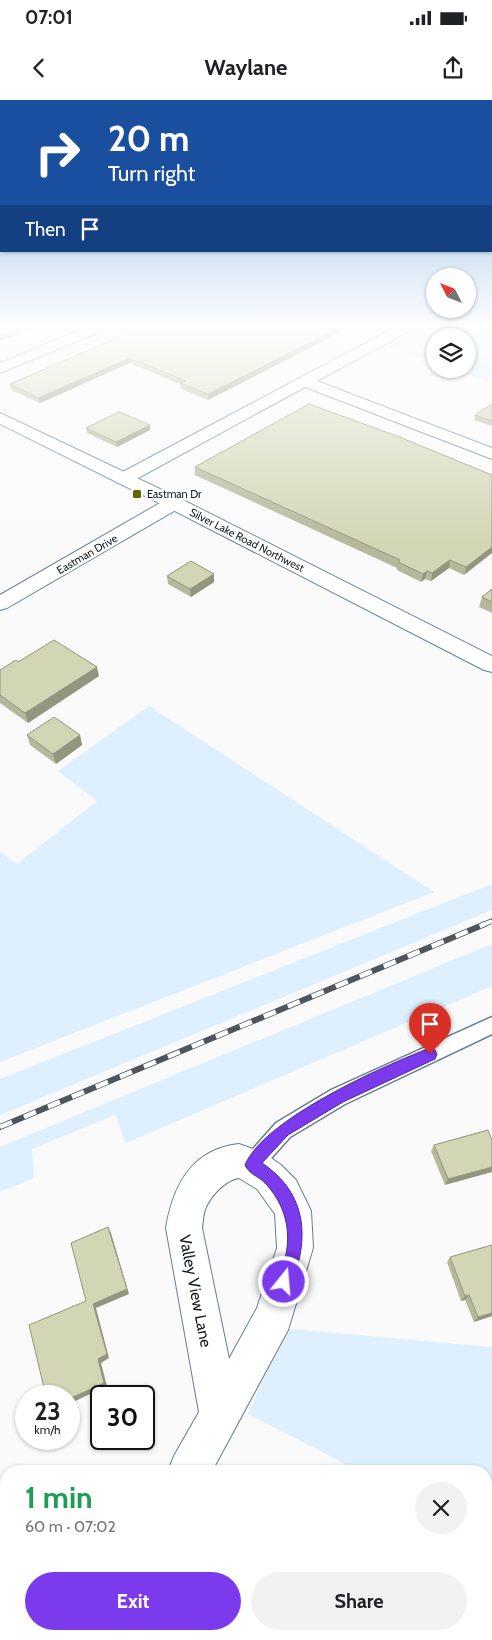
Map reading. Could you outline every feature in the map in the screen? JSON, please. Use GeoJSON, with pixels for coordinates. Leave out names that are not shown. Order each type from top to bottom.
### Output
{"type":"FeatureCollection","features":[{"type":"Feature","properties":{"kind":"street"},"geometry":{"type":"LineString","coordinates":[[123,479],[271,400]]}},
{"type":"Feature","properties":{"kind":"street"},"geometry":{"type":"LineString","coordinates":[[351,400],[492,454]]}},
{"type":"Feature","properties":{"kind":"street","name":"Silver Lake Road Northwest"},"geometry":{"type":"LineString","coordinates":[[0,418],[174,503],[492,665]]}},
{"type":"Feature","properties":{"kind":"street","name":"Eastman Drive"},"geometry":{"type":"LineString","coordinates":[[0,604],[174,503]]}},
{"type":"Feature","properties":{"kind":"street","name":"Valley View Lane"},"geometry":{"type":"LineString","coordinates":[[192,1465],[220,1416],[274,1316],[295,1248],[292,1210],[283,1193],[269,1176],[252,1165],[238,1161],[222,1163],[201,1182],[188,1202],[184,1228],[220,1416]]}},
{"type":"Feature","properties":{"kind":"lane"},"geometry":{"type":"LineString","coordinates":[[252,1165],[283,1130],[338,1097],[492,1025]]}},
{"type":"Feature","properties":{"kind":"shaded area"},"geometry":{"type":"Polygon","coordinates":[[[149,706],[434,892],[0,1062],[0,852],[17,864],[97,801],[58,771],[149,706]]]}},
{"type":"Feature","properties":{"kind":"shaded area"},"geometry":{"type":"Polygon","coordinates":[[[492,884],[492,910],[0,1115],[0,1079],[492,884]]]}},
{"type":"Feature","properties":{"kind":"shaded area"},"geometry":{"type":"Polygon","coordinates":[[[492,944],[492,986],[126,1143],[115,1115],[32,1149],[34,1178],[0,1192],[0,1147],[492,944]]]}},
{"type":"Feature","properties":{"kind":"shaded area"},"geometry":{"type":"Polygon","coordinates":[[[290,1329],[492,1347],[492,1465],[347,1465],[248,1414],[268,1369],[290,1329]]]}},
{"type":"Feature","properties":{"kind":"building"},"geometry":{"type":"Polygon","coordinates":[[[309,404],[397,436],[492,475],[492,547],[466,567],[450,560],[432,573],[427,571],[423,574],[398,562],[400,560],[195,467],[309,404]]]}},
{"type":"Feature","properties":{"kind":"building"},"geometry":{"type":"Polygon","coordinates":[[[492,404],[492,421],[475,415],[492,404]]]}},
{"type":"Feature","properties":{"kind":"building"},"geometry":{"type":"Polygon","coordinates":[[[119,412],[150,425],[116,442],[86,428],[119,412]]]}},
{"type":"Feature","properties":{"kind":"building"},"geometry":{"type":"Polygon","coordinates":[[[191,561],[214,574],[190,589],[167,576],[191,561]]]}},
{"type":"Feature","properties":{"kind":"building"},"geometry":{"type":"Polygon","coordinates":[[[492,589],[492,602],[482,597],[492,589]]]}},
{"type":"Feature","properties":{"kind":"building"},"geometry":{"type":"Polygon","coordinates":[[[54,640],[97,667],[25,713],[0,695],[0,670],[16,660],[18,662],[54,640]]]}},
{"type":"Feature","properties":{"kind":"building"},"geometry":{"type":"Polygon","coordinates":[[[54,717],[80,735],[53,754],[27,735],[54,717]]]}},
{"type":"Feature","properties":{"kind":"building"},"geometry":{"type":"Polygon","coordinates":[[[488,1130],[492,1140],[492,1167],[448,1179],[434,1145],[488,1130]]]}},
{"type":"Feature","properties":{"kind":"building"},"geometry":{"type":"Polygon","coordinates":[[[108,1227],[127,1289],[93,1304],[107,1354],[98,1359],[104,1383],[90,1385],[90,1389],[80,1394],[80,1385],[43,1385],[29,1325],[86,1301],[71,1243],[108,1227]]]}},
{"type":"Feature","properties":{"kind":"building"},"geometry":{"type":"Polygon","coordinates":[[[492,1245],[492,1313],[478,1317],[469,1295],[465,1296],[450,1257],[492,1245]]]}},
{"type":"Feature","properties":{"kind":"railway"},"geometry":{"type":"LineString","coordinates":[[482,925],[492,921]]}},
{"type":"Feature","properties":{"kind":"railway"},"geometry":{"type":"LineString","coordinates":[[0,1127],[485,924]]}},
{"type":"Feature","properties":{"kind":"place","name":"Eastman Dr"},"geometry":{"type":"Point","coordinates":[137,494]}},
{"type":"Feature","properties":{"kind":"route"},"geometry":{"type":"LineString","coordinates":[[284,1282],[295,1248],[292,1210],[283,1193],[269,1176],[252,1165],[255,1160],[283,1130],[338,1097],[430,1054]]}}]}
